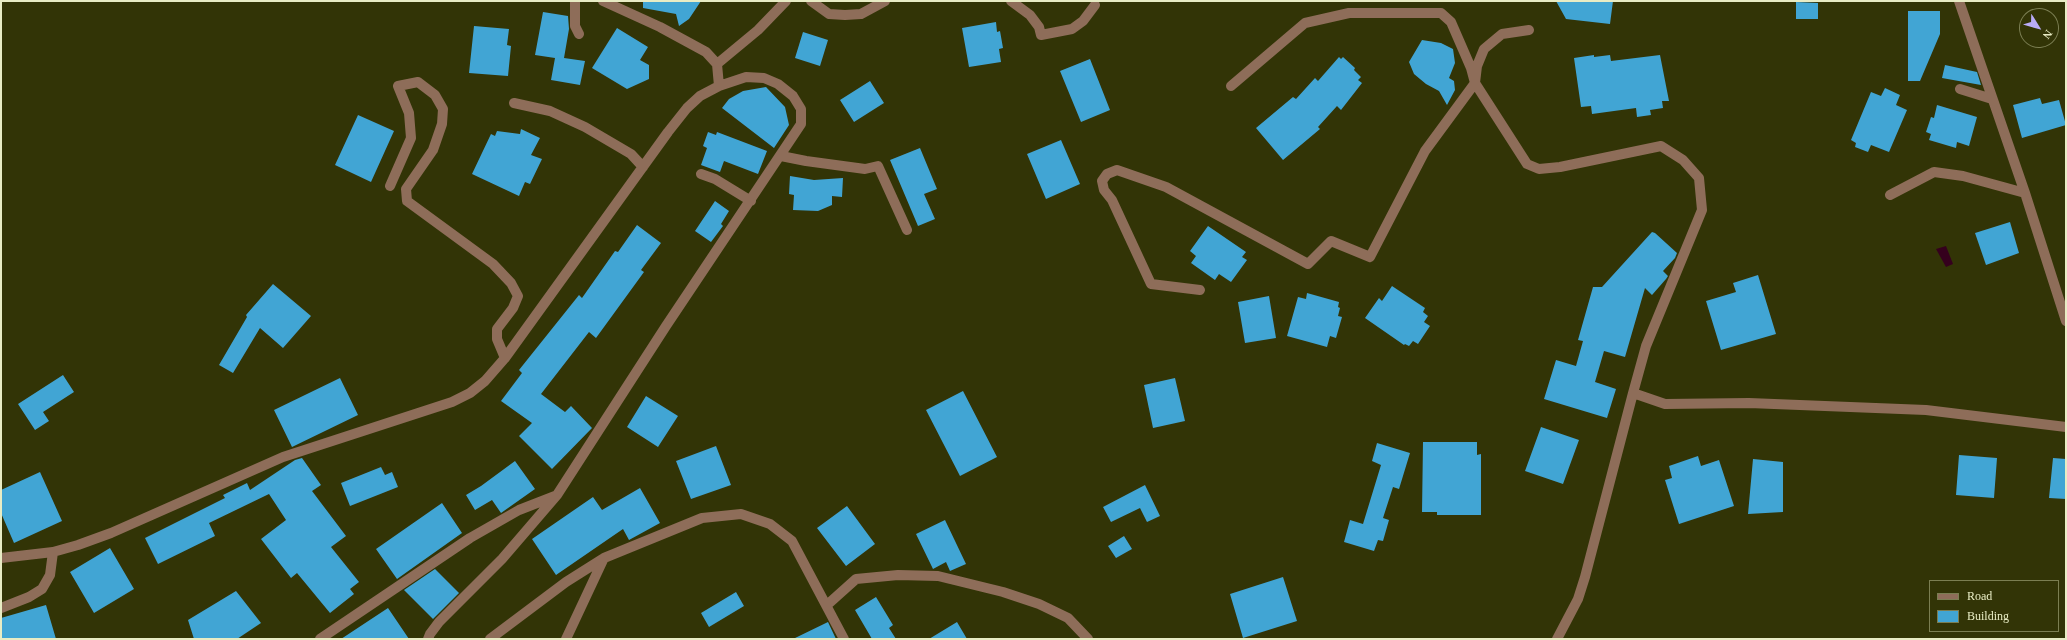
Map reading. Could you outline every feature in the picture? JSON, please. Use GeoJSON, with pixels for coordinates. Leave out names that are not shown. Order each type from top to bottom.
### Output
{"type":"FeatureCollection","features":[{"type":"Feature","properties":{"kind":"street"},"geometry":{"type":"LineString","coordinates":[[575,1],[575,26],[579,34]]}},
{"type":"Feature","properties":{"kind":"street"},"geometry":{"type":"LineString","coordinates":[[605,1],[692,43],[706,52],[717,64],[719,86]]}},
{"type":"Feature","properties":{"kind":"street"},"geometry":{"type":"LineString","coordinates":[[717,64],[758,30],[786,1]]}},
{"type":"Feature","properties":{"kind":"street"},"geometry":{"type":"LineString","coordinates":[[811,1],[829,14],[845,15],[861,14],[885,1]]}},
{"type":"Feature","properties":{"kind":"street"},"geometry":{"type":"LineString","coordinates":[[1011,1],[1030,15],[1039,27],[1041,34],[1072,29],[1083,21],[1095,5]]}},
{"type":"Feature","properties":{"kind":"street"},"geometry":{"type":"LineString","coordinates":[[1960,1],[2025,193],[2066,321]]}},
{"type":"Feature","properties":{"kind":"street"},"geometry":{"type":"LineString","coordinates":[[1231,86],[1305,23],[1349,13],[1441,12],[1451,22],[1471,68],[1475,83],[1527,164],[1539,169],[1560,167],[1661,146],[1683,160],[1699,178],[1702,210],[1646,346],[1632,393],[1585,577],[1578,599],[1557,639]]}},
{"type":"Feature","properties":{"kind":"street"},"geometry":{"type":"LineString","coordinates":[[1200,290],[1151,284],[1112,200],[1104,190],[1102,182],[1108,174],[1117,170],[1166,187],[1308,264],[1330,241],[1370,257],[1425,150],[1475,83],[1477,66],[1484,49],[1502,34],[1529,30]]}},
{"type":"Feature","properties":{"kind":"street"},"geometry":{"type":"LineString","coordinates":[[1,558],[53,552],[111,533],[283,457],[452,402],[475,389],[505,358],[643,166],[687,108],[700,96],[719,86],[746,77],[764,78],[778,84],[793,96],[801,109],[801,124],[782,156],[666,326],[557,495],[502,559],[439,622],[428,639]]}},
{"type":"Feature","properties":{"kind":"street"},"geometry":{"type":"LineString","coordinates":[[390,186],[412,138],[409,113],[398,86],[418,82],[436,95],[443,109],[442,124],[433,150],[406,189],[407,201],[493,264],[512,283],[518,296],[513,308],[497,329],[497,338],[505,358]]}},
{"type":"Feature","properties":{"kind":"street"},"geometry":{"type":"LineString","coordinates":[[1960,89],[1992,99]]}},
{"type":"Feature","properties":{"kind":"street"},"geometry":{"type":"LineString","coordinates":[[514,103],[550,111],[585,127],[631,154],[643,166]]}},
{"type":"Feature","properties":{"kind":"street"},"geometry":{"type":"LineString","coordinates":[[782,156],[806,162],[865,169],[878,166],[907,230]]}},
{"type":"Feature","properties":{"kind":"street"},"geometry":{"type":"LineString","coordinates":[[1890,195],[1934,172],[1963,176],[2025,193]]}},
{"type":"Feature","properties":{"kind":"street"},"geometry":{"type":"LineString","coordinates":[[700,174],[715,179],[751,200]]}},
{"type":"Feature","properties":{"kind":"street"},"geometry":{"type":"LineString","coordinates":[[1632,393],[1665,404],[1749,403],[1926,410],[2066,427]]}},
{"type":"Feature","properties":{"kind":"street"},"geometry":{"type":"LineString","coordinates":[[320,639],[470,538],[519,510],[557,495]]}},
{"type":"Feature","properties":{"kind":"street"},"geometry":{"type":"LineString","coordinates":[[490,639],[566,582],[604,558],[702,518],[742,514],[770,524],[792,541],[844,639]]}},
{"type":"Feature","properties":{"kind":"street"},"geometry":{"type":"LineString","coordinates":[[1,608],[30,598],[42,589],[50,575],[53,552]]}},
{"type":"Feature","properties":{"kind":"street"},"geometry":{"type":"LineString","coordinates":[[566,639],[604,558]]}},
{"type":"Feature","properties":{"kind":"street"},"geometry":{"type":"LineString","coordinates":[[827,605],[856,578],[898,575],[938,576],[1003,592],[1039,604],[1068,618],[1088,639]]}},
{"type":"Feature","properties":{"kind":"shaded area"},"geometry":{"type":"Polygon","coordinates":[[[1946,246],[1953,264],[1946,267],[1936,249],[1946,246]]]}},
{"type":"Feature","properties":{"kind":"building"},"geometry":{"type":"Polygon","coordinates":[[[643,1],[701,1],[689,19],[679,26],[676,14],[643,8],[643,1]]]}},
{"type":"Feature","properties":{"kind":"building"},"geometry":{"type":"Polygon","coordinates":[[[1556,1],[1613,1],[1610,24],[1566,19],[1556,1]]]}},
{"type":"Feature","properties":{"kind":"building"},"geometry":{"type":"Polygon","coordinates":[[[1796,2],[1818,3],[1818,19],[1796,19],[1796,2]]]}},
{"type":"Feature","properties":{"kind":"building"},"geometry":{"type":"Polygon","coordinates":[[[1908,11],[1940,11],[1940,34],[1920,81],[1908,81],[1908,11]]]}},
{"type":"Feature","properties":{"kind":"building"},"geometry":{"type":"Polygon","coordinates":[[[543,12],[568,16],[569,29],[564,58],[585,61],[580,85],[551,80],[555,58],[535,55],[543,12]]]}},
{"type":"Feature","properties":{"kind":"building"},"geometry":{"type":"Polygon","coordinates":[[[996,22],[997,32],[1000,31],[1003,48],[999,49],[1001,62],[969,67],[962,28],[996,22]]]}},
{"type":"Feature","properties":{"kind":"building"},"geometry":{"type":"Polygon","coordinates":[[[474,26],[509,29],[507,45],[511,46],[508,76],[469,73],[474,26]]]}},
{"type":"Feature","properties":{"kind":"building"},"geometry":{"type":"Polygon","coordinates":[[[617,28],[648,47],[640,60],[649,65],[649,79],[627,89],[592,68],[617,28]]]}},
{"type":"Feature","properties":{"kind":"building"},"geometry":{"type":"Polygon","coordinates":[[[803,32],[828,40],[820,66],[795,58],[803,32]]]}},
{"type":"Feature","properties":{"kind":"building"},"geometry":{"type":"Polygon","coordinates":[[[1422,40],[1441,43],[1453,49],[1455,63],[1449,78],[1454,81],[1455,90],[1447,105],[1439,91],[1426,84],[1414,74],[1409,62],[1422,40]]]}},
{"type":"Feature","properties":{"kind":"building"},"geometry":{"type":"Polygon","coordinates":[[[1594,55],[1594,57],[1610,55],[1611,61],[1660,55],[1669,101],[1662,101],[1663,108],[1650,110],[1651,115],[1637,117],[1636,108],[1592,114],[1591,106],[1581,107],[1574,58],[1594,55]]]}},
{"type":"Feature","properties":{"kind":"building"},"geometry":{"type":"Polygon","coordinates":[[[1339,57],[1341,59],[1343,57],[1355,68],[1354,70],[1361,77],[1358,80],[1362,83],[1341,110],[1337,106],[1318,127],[1320,129],[1283,160],[1256,128],[1293,97],[1296,99],[1315,78],[1318,81],[1339,57]]]}},
{"type":"Feature","properties":{"kind":"building"},"geometry":{"type":"Polygon","coordinates":[[[1090,59],[1110,110],[1081,122],[1060,71],[1090,59]]]}},
{"type":"Feature","properties":{"kind":"building"},"geometry":{"type":"Polygon","coordinates":[[[1945,65],[1977,72],[1981,85],[1942,78],[1945,65]]]}},
{"type":"Feature","properties":{"kind":"building"},"geometry":{"type":"Polygon","coordinates":[[[870,81],[884,103],[854,122],[840,100],[870,81]]]}},
{"type":"Feature","properties":{"kind":"building"},"geometry":{"type":"Polygon","coordinates":[[[766,87],[785,107],[789,125],[774,148],[722,108],[729,99],[743,91],[766,87]]]}},
{"type":"Feature","properties":{"kind":"building"},"geometry":{"type":"Polygon","coordinates":[[[1885,88],[1900,95],[1896,105],[1907,110],[1889,152],[1871,145],[1868,152],[1855,147],[1856,143],[1851,140],[1871,92],[1881,96],[1885,88]]]}},
{"type":"Feature","properties":{"kind":"building"},"geometry":{"type":"Polygon","coordinates":[[[2040,98],[2042,104],[2059,100],[2066,125],[2022,138],[2013,105],[2040,98]]]}},
{"type":"Feature","properties":{"kind":"building"},"geometry":{"type":"Polygon","coordinates":[[[1937,105],[1977,117],[1969,146],[1957,142],[1956,148],[1929,140],[1931,134],[1926,132],[1931,117],[1934,118],[1937,105]]]}},
{"type":"Feature","properties":{"kind":"building"},"geometry":{"type":"Polygon","coordinates":[[[358,115],[394,131],[371,182],[335,165],[358,115]]]}},
{"type":"Feature","properties":{"kind":"building"},"geometry":{"type":"Polygon","coordinates":[[[521,129],[540,138],[531,155],[542,159],[530,184],[525,182],[519,196],[472,174],[491,134],[495,136],[497,131],[520,134],[521,129]]]}},
{"type":"Feature","properties":{"kind":"building"},"geometry":{"type":"Polygon","coordinates":[[[708,132],[716,135],[717,132],[767,151],[758,174],[724,161],[720,172],[701,165],[707,148],[703,146],[708,132]]]}},
{"type":"Feature","properties":{"kind":"building"},"geometry":{"type":"Polygon","coordinates":[[[1061,140],[1080,184],[1046,199],[1027,154],[1061,140]]]}},
{"type":"Feature","properties":{"kind":"building"},"geometry":{"type":"Polygon","coordinates":[[[920,148],[937,189],[924,194],[935,219],[918,226],[890,160],[920,148]]]}},
{"type":"Feature","properties":{"kind":"building"},"geometry":{"type":"Polygon","coordinates":[[[790,176],[814,180],[843,178],[842,197],[832,196],[832,205],[818,211],[793,210],[794,195],[789,194],[790,176]]]}},
{"type":"Feature","properties":{"kind":"building"},"geometry":{"type":"Polygon","coordinates":[[[715,201],[729,211],[721,224],[723,226],[711,242],[695,231],[715,201]]]}},
{"type":"Feature","properties":{"kind":"building"},"geometry":{"type":"Polygon","coordinates":[[[2010,222],[2019,253],[1986,265],[1975,233],[2010,222]]]}},
{"type":"Feature","properties":{"kind":"building"},"geometry":{"type":"Polygon","coordinates":[[[637,225],[661,243],[641,270],[644,272],[596,338],[589,332],[541,394],[565,412],[571,406],[592,428],[552,469],[519,436],[532,423],[501,401],[522,373],[519,370],[579,295],[582,298],[615,251],[618,252],[637,225]]]}},
{"type":"Feature","properties":{"kind":"building"},"geometry":{"type":"Polygon","coordinates":[[[1208,226],[1246,252],[1242,257],[1247,260],[1231,282],[1219,274],[1215,280],[1191,263],[1196,256],[1190,251],[1208,226]]]}},
{"type":"Feature","properties":{"kind":"building"},"geometry":{"type":"Polygon","coordinates":[[[1652,232],[1677,253],[1675,258],[1663,271],[1668,276],[1652,295],[1645,288],[1625,357],[1604,351],[1595,382],[1616,389],[1607,418],[1544,399],[1556,360],[1576,366],[1583,341],[1578,340],[1593,287],[1602,287],[1652,232]]]}},
{"type":"Feature","properties":{"kind":"building"},"geometry":{"type":"Polygon","coordinates":[[[1758,275],[1776,334],[1721,350],[1706,301],[1736,292],[1733,283],[1758,275]]]}},
{"type":"Feature","properties":{"kind":"building"},"geometry":{"type":"Polygon","coordinates":[[[273,284],[311,316],[283,348],[260,328],[233,373],[219,365],[247,317],[246,315],[273,284]]]}},
{"type":"Feature","properties":{"kind":"building"},"geometry":{"type":"Polygon","coordinates":[[[1392,286],[1425,308],[1423,312],[1428,316],[1424,322],[1430,326],[1418,344],[1413,341],[1409,346],[1404,345],[1365,318],[1379,298],[1382,301],[1392,286]]]}},
{"type":"Feature","properties":{"kind":"building"},"geometry":{"type":"Polygon","coordinates":[[[1307,293],[1339,302],[1338,307],[1340,308],[1338,316],[1342,317],[1336,338],[1330,336],[1327,347],[1287,336],[1298,297],[1306,299],[1307,293]]]}},
{"type":"Feature","properties":{"kind":"building"},"geometry":{"type":"Polygon","coordinates":[[[1269,296],[1276,338],[1245,343],[1238,302],[1269,296]]]}},
{"type":"Feature","properties":{"kind":"building"},"geometry":{"type":"Polygon","coordinates":[[[63,375],[74,392],[43,412],[49,421],[35,430],[18,404],[63,375]]]}},
{"type":"Feature","properties":{"kind":"building"},"geometry":{"type":"Polygon","coordinates":[[[340,378],[358,415],[292,447],[274,410],[340,378]]]}},
{"type":"Feature","properties":{"kind":"building"},"geometry":{"type":"Polygon","coordinates":[[[1175,378],[1185,421],[1153,428],[1144,385],[1175,378]]]}},
{"type":"Feature","properties":{"kind":"building"},"geometry":{"type":"Polygon","coordinates":[[[963,391],[997,457],[960,476],[926,410],[963,391]]]}},
{"type":"Feature","properties":{"kind":"building"},"geometry":{"type":"Polygon","coordinates":[[[646,396],[678,416],[658,447],[627,427],[646,396]]]}},
{"type":"Feature","properties":{"kind":"building"},"geometry":{"type":"Polygon","coordinates":[[[1541,427],[1579,440],[1563,484],[1525,471],[1541,427]]]}},
{"type":"Feature","properties":{"kind":"building"},"geometry":{"type":"Polygon","coordinates":[[[1423,442],[1477,442],[1477,455],[1481,454],[1481,515],[1437,515],[1437,512],[1422,512],[1423,442]]]}},
{"type":"Feature","properties":{"kind":"building"},"geometry":{"type":"Polygon","coordinates":[[[1377,443],[1410,453],[1399,489],[1393,487],[1383,518],[1389,520],[1383,541],[1378,540],[1374,551],[1344,542],[1350,520],[1363,524],[1381,465],[1372,461],[1377,443]]]}},
{"type":"Feature","properties":{"kind":"building"},"geometry":{"type":"Polygon","coordinates":[[[716,446],[731,485],[691,499],[676,461],[716,446]]]}},
{"type":"Feature","properties":{"kind":"building"},"geometry":{"type":"Polygon","coordinates":[[[1959,455],[1997,458],[1994,498],[1956,495],[1959,455]]]}},
{"type":"Feature","properties":{"kind":"building"},"geometry":{"type":"Polygon","coordinates":[[[1698,456],[1701,466],[1719,460],[1734,506],[1679,524],[1665,480],[1672,478],[1669,466],[1698,456]]]}},
{"type":"Feature","properties":{"kind":"building"},"geometry":{"type":"Polygon","coordinates":[[[302,458],[321,485],[312,491],[346,536],[331,547],[359,582],[350,589],[354,594],[330,613],[297,573],[291,578],[261,539],[286,520],[269,494],[209,523],[215,536],[158,564],[145,538],[225,498],[223,495],[247,483],[250,490],[295,460],[302,458]]]}},
{"type":"Feature","properties":{"kind":"building"},"geometry":{"type":"Polygon","coordinates":[[[2053,458],[2066,459],[2066,499],[2049,498],[2053,458]]]}},
{"type":"Feature","properties":{"kind":"building"},"geometry":{"type":"Polygon","coordinates":[[[1753,459],[1783,462],[1783,512],[1748,514],[1753,459]]]}},
{"type":"Feature","properties":{"kind":"building"},"geometry":{"type":"Polygon","coordinates":[[[515,461],[535,489],[501,513],[492,500],[475,510],[466,495],[515,461]]]}},
{"type":"Feature","properties":{"kind":"building"},"geometry":{"type":"Polygon","coordinates":[[[381,467],[385,475],[392,472],[398,487],[350,506],[341,483],[381,467]]]}},
{"type":"Feature","properties":{"kind":"building"},"geometry":{"type":"Polygon","coordinates":[[[40,472],[62,521],[14,543],[1,513],[1,490],[40,472]]]}},
{"type":"Feature","properties":{"kind":"building"},"geometry":{"type":"Polygon","coordinates":[[[1145,485],[1160,516],[1147,522],[1140,508],[1111,522],[1103,507],[1145,485]]]}},
{"type":"Feature","properties":{"kind":"building"},"geometry":{"type":"Polygon","coordinates":[[[640,488],[660,523],[629,540],[623,529],[556,575],[532,539],[593,497],[602,510],[640,488]]]}},
{"type":"Feature","properties":{"kind":"building"},"geometry":{"type":"Polygon","coordinates":[[[442,503],[462,533],[397,579],[376,549],[442,503]]]}},
{"type":"Feature","properties":{"kind":"building"},"geometry":{"type":"Polygon","coordinates":[[[847,506],[875,544],[846,566],[817,528],[847,506]]]}},
{"type":"Feature","properties":{"kind":"building"},"geometry":{"type":"Polygon","coordinates":[[[945,520],[966,564],[950,571],[946,562],[933,569],[916,534],[945,520]]]}},
{"type":"Feature","properties":{"kind":"building"},"geometry":{"type":"Polygon","coordinates":[[[1124,536],[1132,549],[1116,558],[1108,546],[1124,536]]]}},
{"type":"Feature","properties":{"kind":"building"},"geometry":{"type":"Polygon","coordinates":[[[110,548],[134,589],[94,613],[70,572],[110,548]]]}},
{"type":"Feature","properties":{"kind":"building"},"geometry":{"type":"Polygon","coordinates":[[[435,569],[459,593],[433,619],[404,590],[435,569]]]}},
{"type":"Feature","properties":{"kind":"building"},"geometry":{"type":"Polygon","coordinates":[[[1283,577],[1297,621],[1243,638],[1230,594],[1283,577]]]}},
{"type":"Feature","properties":{"kind":"building"},"geometry":{"type":"Polygon","coordinates":[[[236,591],[261,623],[237,639],[194,639],[188,620],[236,591]]]}},
{"type":"Feature","properties":{"kind":"building"},"geometry":{"type":"Polygon","coordinates":[[[736,592],[744,606],[709,627],[701,613],[736,592]]]}},
{"type":"Feature","properties":{"kind":"building"},"geometry":{"type":"Polygon","coordinates":[[[876,597],[893,625],[889,628],[896,639],[872,639],[855,610],[876,597]]]}},
{"type":"Feature","properties":{"kind":"building"},"geometry":{"type":"Polygon","coordinates":[[[46,605],[56,639],[1,639],[1,618],[46,605]]]}},
{"type":"Feature","properties":{"kind":"building"},"geometry":{"type":"Polygon","coordinates":[[[388,608],[409,639],[341,639],[388,608]]]}},
{"type":"Feature","properties":{"kind":"building"},"geometry":{"type":"Polygon","coordinates":[[[828,622],[836,639],[793,639],[828,622]]]}},
{"type":"Feature","properties":{"kind":"building"},"geometry":{"type":"Polygon","coordinates":[[[957,622],[967,639],[929,639],[957,622]]]}}]}
